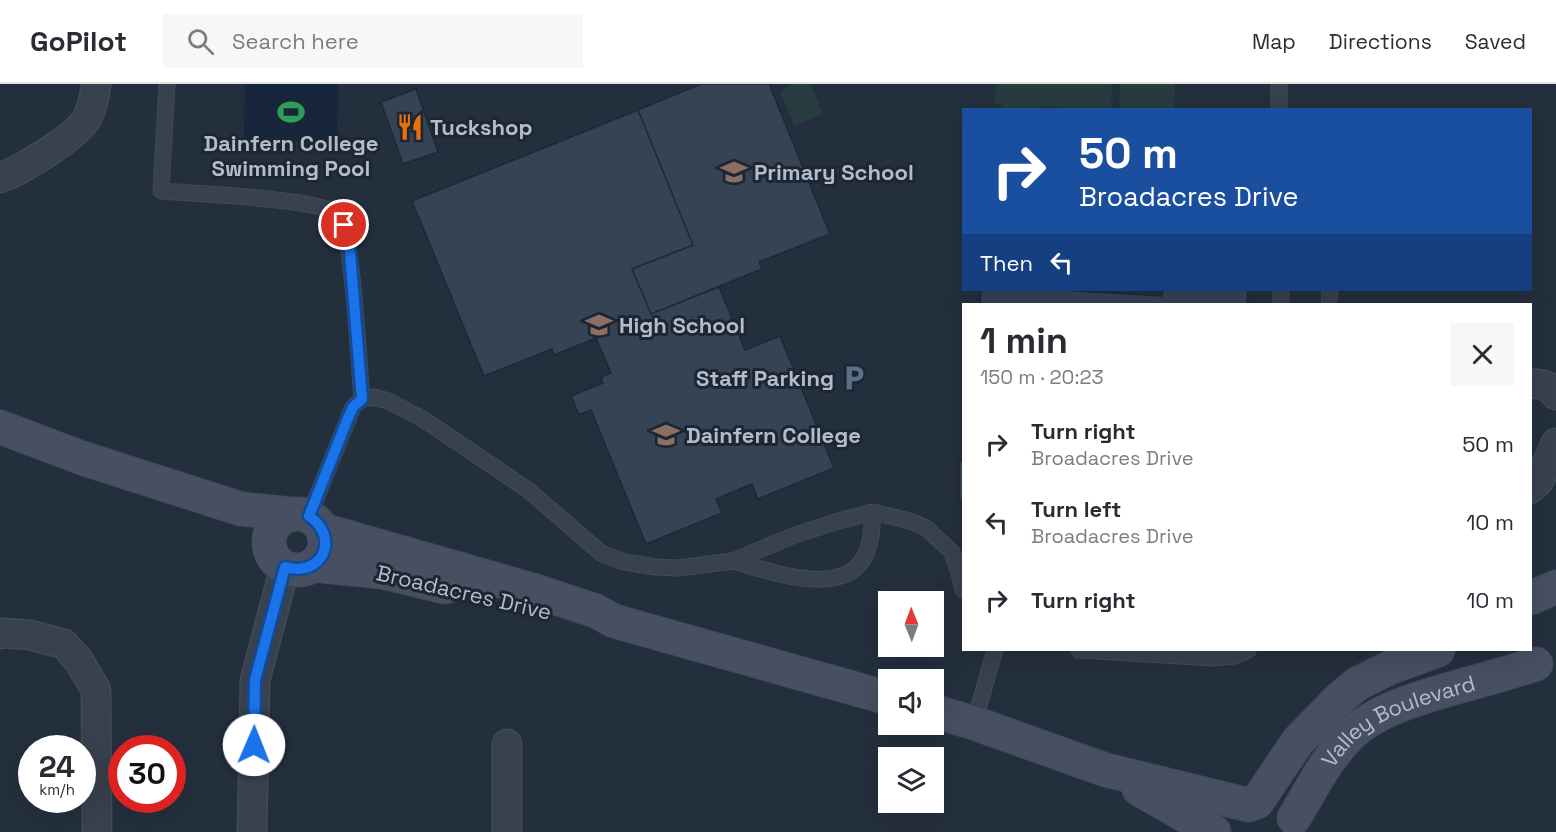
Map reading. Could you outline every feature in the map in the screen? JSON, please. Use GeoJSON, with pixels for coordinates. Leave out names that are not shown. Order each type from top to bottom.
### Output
{"type":"FeatureCollection","features":[{"type":"Feature","properties":{"kind":"street"},"geometry":{"type":"LineString","coordinates":[[0,178],[58,145],[82,125],[88,116],[96,84]]}},
{"type":"Feature","properties":{"kind":"street"},"geometry":{"type":"LineString","coordinates":[[1532,383],[1544,384],[1556,395]]}},
{"type":"Feature","properties":{"kind":"street","name":"Broadacres Drive"},"geometry":{"type":"LineString","coordinates":[[0,427],[82,458],[241,509],[307,520],[596,611],[614,621]]}},
{"type":"Feature","properties":{"kind":"street"},"geometry":{"type":"LineString","coordinates":[[1532,487],[1539,481],[1556,443]]}},
{"type":"Feature","properties":{"kind":"street"},"geometry":{"type":"LineString","coordinates":[[241,509],[289,559],[320,558],[325,540],[307,520],[281,518],[274,525],[270,534],[289,559]]}},
{"type":"Feature","properties":{"kind":"street"},"geometry":{"type":"LineString","coordinates":[[252,832],[255,680],[289,559]]}},
{"type":"Feature","properties":{"kind":"street","name":"Broadacres Drive"},"geometry":{"type":"LineString","coordinates":[[289,559],[383,572],[558,614],[614,621],[878,695]]}},
{"type":"Feature","properties":{"kind":"street"},"geometry":{"type":"LineString","coordinates":[[0,634],[30,635],[64,644],[79,661],[96,690],[97,832]]}},
{"type":"Feature","properties":{"kind":"street","name":"Valley Boulevard"},"geometry":{"type":"LineString","coordinates":[[1247,813],[1298,741],[1340,698],[1357,684],[1389,668],[1435,651]]}},
{"type":"Feature","properties":{"kind":"street","name":"Valley Boulevard"},"geometry":{"type":"LineString","coordinates":[[1295,825],[1329,761],[1350,735],[1372,718],[1404,703],[1535,658]]}},
{"type":"Feature","properties":{"kind":"street"},"geometry":{"type":"LineString","coordinates":[[944,714],[1106,770],[1247,813],[1265,801],[1282,805],[1289,811],[1295,825]]}},
{"type":"Feature","properties":{"kind":"street"},"geometry":{"type":"LineString","coordinates":[[1314,724],[1342,745]]}},
{"type":"Feature","properties":{"kind":"street"},"geometry":{"type":"LineString","coordinates":[[507,744],[507,832]]}},
{"type":"Feature","properties":{"kind":"street"},"geometry":{"type":"LineString","coordinates":[[1106,770],[1214,832]]}},
{"type":"Feature","properties":{"kind":"lane"},"geometry":{"type":"LineString","coordinates":[[167,84],[161,191],[323,207],[337,213],[341,218],[350,253],[362,399]]}},
{"type":"Feature","properties":{"kind":"lane"},"geometry":{"type":"LineString","coordinates":[[1279,84],[1279,108]]}},
{"type":"Feature","properties":{"kind":"lane"},"geometry":{"type":"LineString","coordinates":[[307,520],[353,407],[362,399],[374,397],[388,401],[423,419],[528,490],[601,553],[624,562],[678,568],[733,561],[795,535],[873,512],[910,521],[926,528],[952,552],[962,586]]}},
{"type":"Feature","properties":{"kind":"lane"},"geometry":{"type":"LineString","coordinates":[[733,561],[795,577],[819,579],[840,577],[857,567],[866,555],[872,536],[873,512]]}},
{"type":"Feature","properties":{"kind":"lane"},"geometry":{"type":"LineString","coordinates":[[974,723],[996,651]]}},
{"type":"Feature","properties":{"kind":"lane"},"geometry":{"type":"LineString","coordinates":[[1096,651],[1212,658],[1235,656],[1246,651]]}},
{"type":"Feature","properties":{"kind":"green space"},"geometry":{"type":"Polygon","coordinates":[[[792,84],[811,84],[823,114],[794,125],[780,92],[792,84]]]}},
{"type":"Feature","properties":{"kind":"green space"},"geometry":{"type":"Polygon","coordinates":[[[996,84],[1112,84],[1111,108],[1043,106],[1042,108],[1003,108],[1003,105],[995,104],[996,84]]]}},
{"type":"Feature","properties":{"kind":"green space"},"geometry":{"type":"Polygon","coordinates":[[[1120,84],[1175,84],[1174,108],[1119,108],[1120,84]]]}},
{"type":"Feature","properties":{"kind":"water","name":"Dainfern College Swimming Pool"},"geometry":{"type":"Polygon","coordinates":[[[245,84],[338,84],[337,142],[244,140],[245,84]]]}},
{"type":"Feature","properties":{"kind":"building","name":"Primary School"},"geometry":{"type":"Polygon","coordinates":[[[701,84],[769,84],[830,234],[759,262],[762,269],[651,314],[632,269],[693,245],[638,110],[701,84]]]}},
{"type":"Feature","properties":{"kind":"building","name":"Tuckshop"},"geometry":{"type":"Polygon","coordinates":[[[416,89],[438,152],[403,164],[381,102],[416,89]]]}},
{"type":"Feature","properties":{"kind":"building","name":"High School"},"geometry":{"type":"Polygon","coordinates":[[[638,110],[693,245],[632,269],[651,314],[719,287],[745,350],[780,336],[834,468],[758,499],[752,484],[716,499],[722,513],[646,544],[591,410],[579,415],[571,396],[603,383],[601,377],[611,373],[596,338],[554,355],[552,349],[484,376],[412,201],[638,110]]]}},
{"type":"Feature","properties":{"kind":"building"},"geometry":{"type":"Polygon","coordinates":[[[981,291],[1080,291],[1162,296],[1163,291],[1248,291],[1247,303],[980,303],[981,291]]]}},
{"type":"Feature","properties":{"kind":"building"},"geometry":{"type":"Polygon","coordinates":[[[959,461],[962,462],[962,501],[959,500],[959,461]]]}},
{"type":"Feature","properties":{"kind":"place","name":"Dainfern College Swimming Pool"},"geometry":{"type":"Point","coordinates":[291,112]}},
{"type":"Feature","properties":{"kind":"place","name":"Tuckshop"},"geometry":{"type":"Point","coordinates":[410,127]}},
{"type":"Feature","properties":{"kind":"place","name":"Primary School"},"geometry":{"type":"Point","coordinates":[734,172]}},
{"type":"Feature","properties":{"kind":"place","name":"High School"},"geometry":{"type":"Point","coordinates":[599,325]}},
{"type":"Feature","properties":{"kind":"place","name":"Staff Parking"},"geometry":{"type":"Point","coordinates":[854,378]}},
{"type":"Feature","properties":{"kind":"place","name":"Dainfern College"},"geometry":{"type":"Point","coordinates":[666,435]}},
{"type":"Feature","properties":{"kind":"route"},"geometry":{"type":"LineString","coordinates":[[254,745],[255,680],[285,567],[294,570],[304,569],[313,565],[320,558],[325,540],[323,530],[318,522],[309,516],[348,418],[353,407],[362,399],[350,253],[344,225]]}}]}
